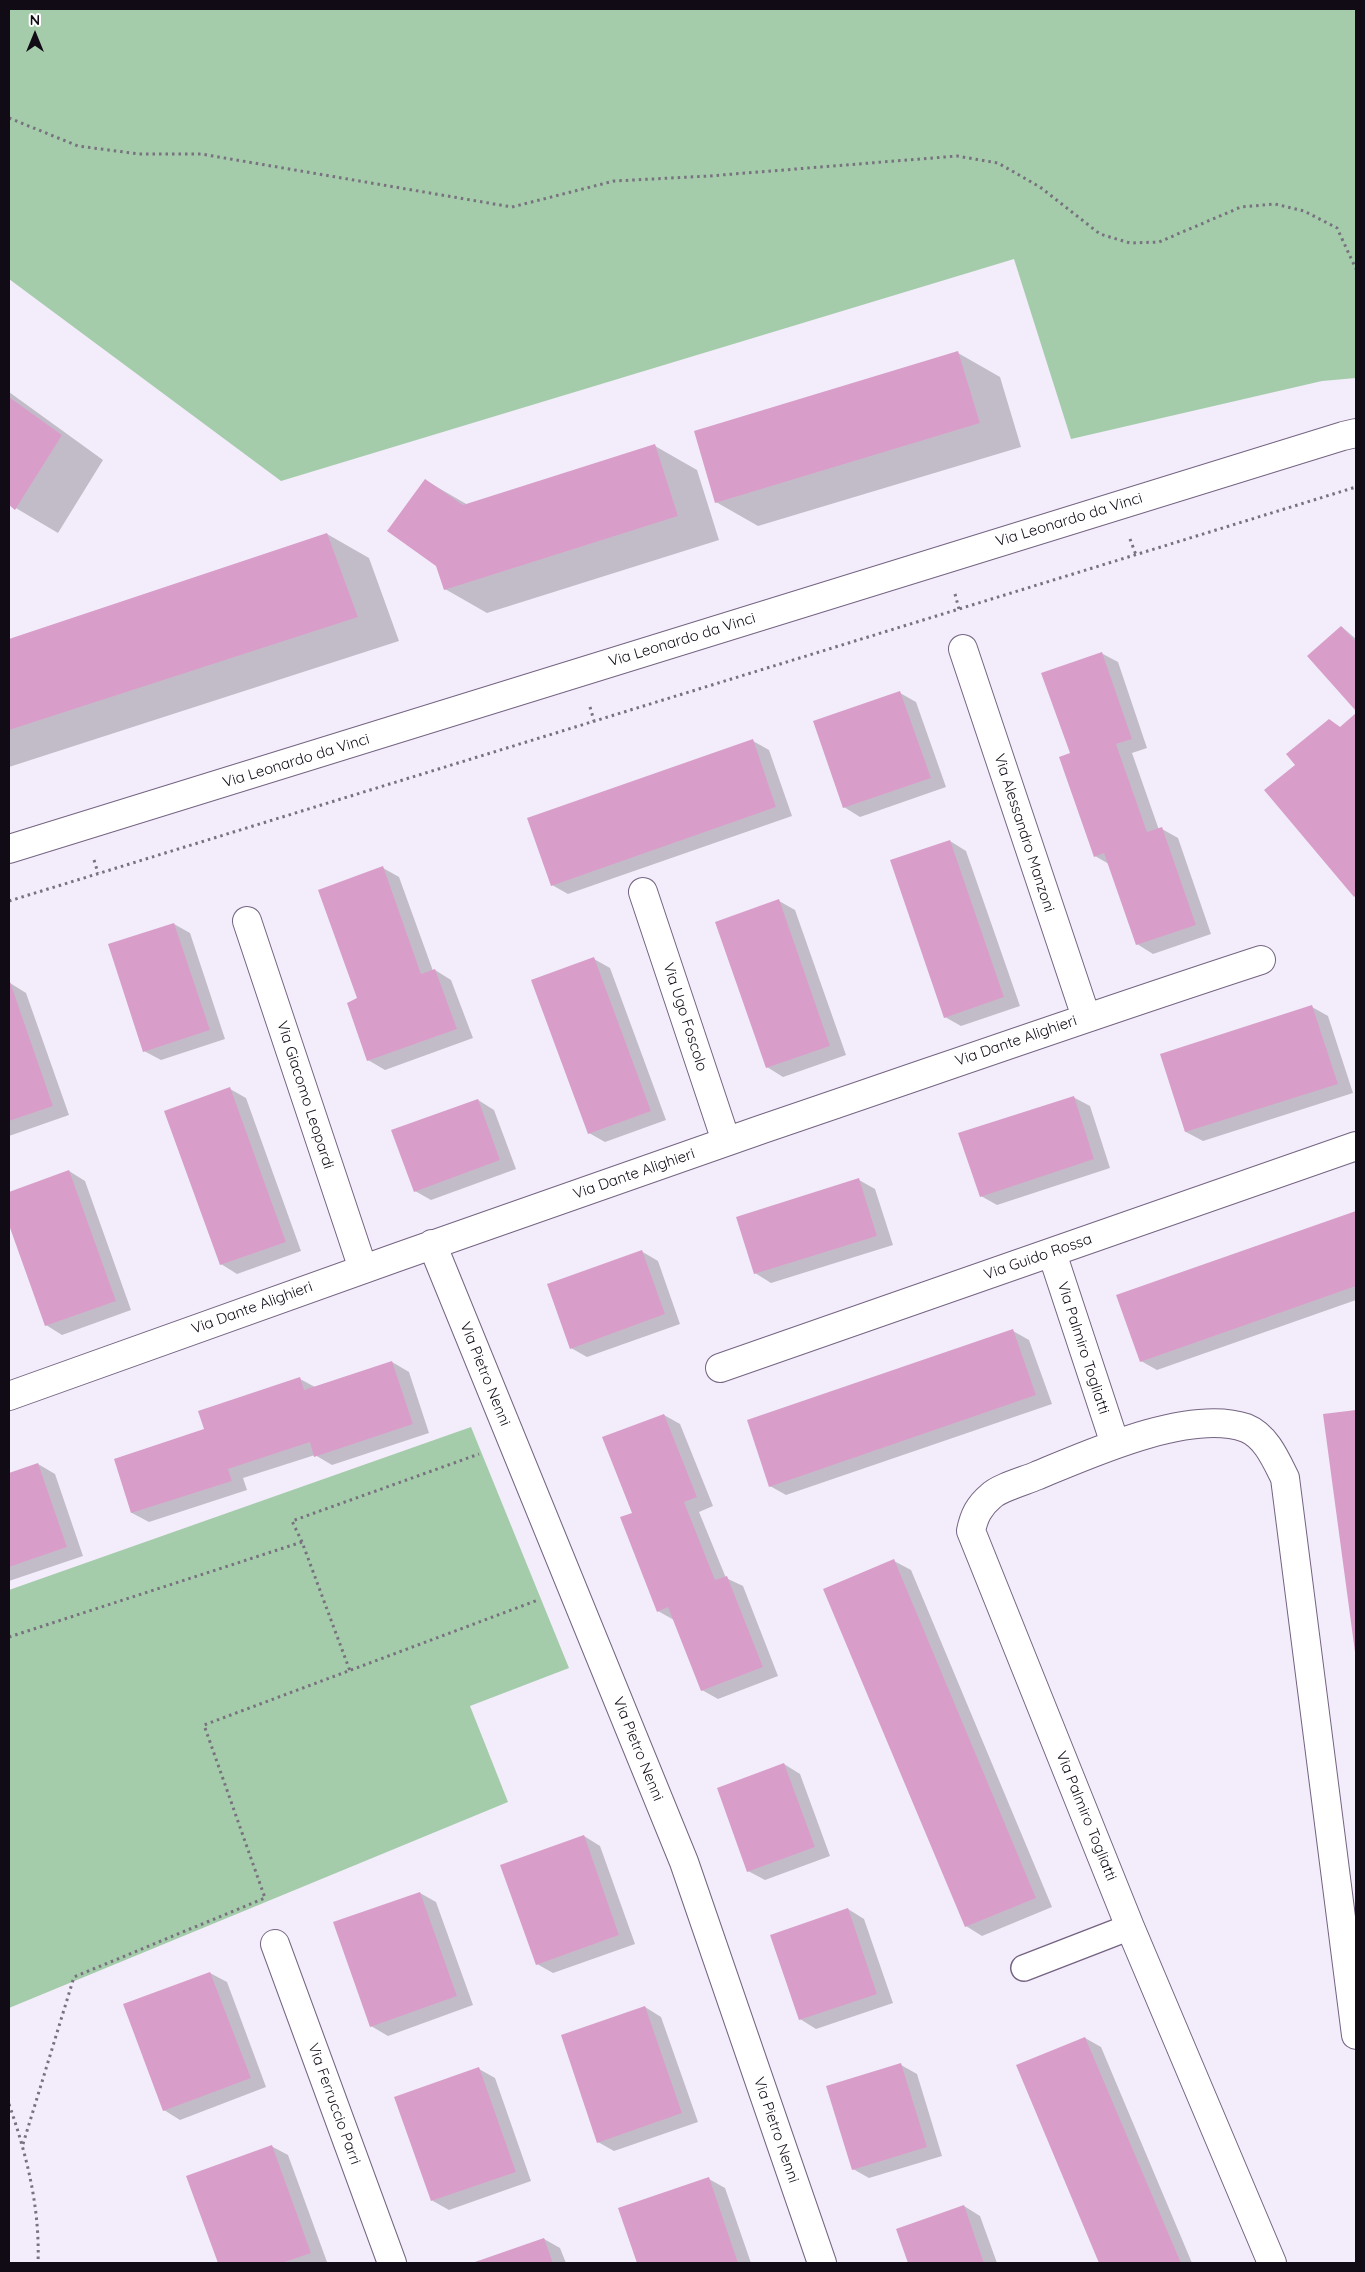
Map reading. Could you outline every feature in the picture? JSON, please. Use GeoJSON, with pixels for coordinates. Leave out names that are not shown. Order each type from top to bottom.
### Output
{"type":"FeatureCollection","features":[{"type":"Feature","properties":{"kind":"street","name":"Via Leonardo da Vinci"},"geometry":{"type":"LineString","coordinates":[[9,849],[1097,511],[1356,433]]}},
{"type":"Feature","properties":{"kind":"street","name":"Via Alessandro Manzoni"},"geometry":{"type":"LineString","coordinates":[[963,649],[1086,1017]]}},
{"type":"Feature","properties":{"kind":"street","name":"Via Ugo Foscolo"},"geometry":{"type":"LineString","coordinates":[[643,892],[726,1141]]}},
{"type":"Feature","properties":{"kind":"street","name":"Via Giacomo Leopardi"},"geometry":{"type":"LineString","coordinates":[[248,921],[363,1268]]}},
{"type":"Feature","properties":{"kind":"street","name":"Via Dante Alighieri"},"geometry":{"type":"LineString","coordinates":[[9,1396],[363,1268],[726,1141],[1086,1017],[1261,960]]}},
{"type":"Feature","properties":{"kind":"street","name":"Via Guido Rossa"},"geometry":{"type":"LineString","coordinates":[[720,1368],[1356,1146]]}},
{"type":"Feature","properties":{"kind":"street","name":"Via Pietro Nenni"},"geometry":{"type":"LineString","coordinates":[[432,1244],[684,1862],[822,2263]]}},
{"type":"Feature","properties":{"kind":"street","name":"Via Palmiro Togliatti"},"geometry":{"type":"LineString","coordinates":[[1052,1253],[1115,1444]]}},
{"type":"Feature","properties":{"kind":"street","name":"Via Palmiro Togliatti"},"geometry":{"type":"LineString","coordinates":[[1272,2263],[1130,1927],[972,1531],[974,1515],[992,1494],[1115,1444],[1181,1426],[1215,1422],[1248,1429],[1269,1446],[1284,1478],[1356,2034]]}},
{"type":"Feature","properties":{"kind":"street","name":"Via Ferruccio Parri"},"geometry":{"type":"LineString","coordinates":[[275,1944],[392,2263]]}},
{"type":"Feature","properties":{"kind":"lane"},"geometry":{"type":"LineString","coordinates":[[1024,1968],[1130,1927]]}},
{"type":"Feature","properties":{"kind":"path"},"geometry":{"type":"LineString","coordinates":[[9,118],[78,146],[139,154],[201,154],[512,207],[614,181],[709,176],[957,156],[998,163],[1040,187],[1100,234],[1130,243],[1159,242],[1241,207],[1275,204],[1304,211],[1337,228],[1356,269]]}},
{"type":"Feature","properties":{"kind":"path"},"geometry":{"type":"LineString","coordinates":[[9,901],[1356,487]]}},
{"type":"Feature","properties":{"kind":"path"},"geometry":{"type":"LineString","coordinates":[[350,1671],[302,1542],[292,1521],[513,1442]]}},
{"type":"Feature","properties":{"kind":"path"},"geometry":{"type":"LineString","coordinates":[[9,1638],[302,1542]]}},
{"type":"Feature","properties":{"kind":"path"},"geometry":{"type":"LineString","coordinates":[[22,2144],[74,1977],[265,1898],[204,1725],[572,1588]]}},
{"type":"Feature","properties":{"kind":"path"},"geometry":{"type":"LineString","coordinates":[[9,2104],[22,2144],[34,2198],[39,2237],[38,2263]]}},
{"type":"Feature","properties":{"kind":"green space"},"geometry":{"type":"Polygon","coordinates":[[[9,9],[1356,9],[1356,378],[1322,381],[1071,439],[1014,259],[281,481],[9,279],[9,9]]]}},
{"type":"Feature","properties":{"kind":"green space"},"geometry":{"type":"Polygon","coordinates":[[[471,1427],[569,1668],[470,1706],[508,1802],[9,2008],[9,1590],[471,1427]]]}},
{"type":"Feature","properties":{"kind":"building"},"geometry":{"type":"Polygon","coordinates":[[[958,351],[980,423],[715,503],[694,431],[958,351]]]}},
{"type":"Feature","properties":{"kind":"building"},"geometry":{"type":"Polygon","coordinates":[[[9,397],[62,435],[15,510],[9,505],[9,397]]]}},
{"type":"Feature","properties":{"kind":"building"},"geometry":{"type":"Polygon","coordinates":[[[655,444],[678,516],[444,590],[436,566],[387,531],[425,479],[463,505],[655,444]]]}},
{"type":"Feature","properties":{"kind":"building"},"geometry":{"type":"Polygon","coordinates":[[[327,533],[358,617],[9,730],[9,639],[327,533]]]}},
{"type":"Feature","properties":{"kind":"building"},"geometry":{"type":"Polygon","coordinates":[[[1341,626],[1356,642],[1356,711],[1307,656],[1341,626]]]}},
{"type":"Feature","properties":{"kind":"building"},"geometry":{"type":"Polygon","coordinates":[[[1102,652],[1132,739],[1116,744],[1147,832],[1162,827],[1196,925],[1136,945],[1104,853],[1094,857],[1059,757],[1070,753],[1041,673],[1102,652]]]}},
{"type":"Feature","properties":{"kind":"building"},"geometry":{"type":"Polygon","coordinates":[[[900,691],[931,778],[843,808],[813,721],[900,691]]]}},
{"type":"Feature","properties":{"kind":"building"},"geometry":{"type":"Polygon","coordinates":[[[1356,713],[1356,895],[1354,897],[1264,790],[1295,765],[1286,754],[1329,719],[1340,727],[1356,713]]]}},
{"type":"Feature","properties":{"kind":"building"},"geometry":{"type":"Polygon","coordinates":[[[753,739],[776,807],[551,886],[527,818],[753,739]]]}},
{"type":"Feature","properties":{"kind":"building"},"geometry":{"type":"Polygon","coordinates":[[[950,840],[1004,997],[944,1018],[890,860],[950,840]]]}},
{"type":"Feature","properties":{"kind":"building"},"geometry":{"type":"Polygon","coordinates":[[[383,866],[421,974],[435,969],[457,1029],[367,1061],[347,1003],[357,998],[318,890],[383,866]]]}},
{"type":"Feature","properties":{"kind":"building"},"geometry":{"type":"Polygon","coordinates":[[[779,899],[830,1046],[766,1068],[715,922],[779,899]]]}},
{"type":"Feature","properties":{"kind":"building"},"geometry":{"type":"Polygon","coordinates":[[[174,923],[210,1030],[143,1052],[108,944],[174,923]]]}},
{"type":"Feature","properties":{"kind":"building"},"geometry":{"type":"Polygon","coordinates":[[[594,957],[651,1111],[588,1134],[531,980],[594,957]]]}},
{"type":"Feature","properties":{"kind":"building"},"geometry":{"type":"Polygon","coordinates":[[[9,979],[53,1106],[9,1121],[9,979]]]}},
{"type":"Feature","properties":{"kind":"building"},"geometry":{"type":"Polygon","coordinates":[[[1312,1005],[1338,1084],[1185,1132],[1160,1054],[1312,1005]]]}},
{"type":"Feature","properties":{"kind":"building"},"geometry":{"type":"Polygon","coordinates":[[[230,1087],[286,1242],[220,1265],[164,1111],[230,1087]]]}},
{"type":"Feature","properties":{"kind":"building"},"geometry":{"type":"Polygon","coordinates":[[[1074,1096],[1094,1159],[980,1197],[958,1133],[1074,1096]]]}},
{"type":"Feature","properties":{"kind":"building"},"geometry":{"type":"Polygon","coordinates":[[[478,1099],[500,1160],[414,1192],[391,1130],[478,1099]]]}},
{"type":"Feature","properties":{"kind":"building"},"geometry":{"type":"Polygon","coordinates":[[[69,1170],[116,1301],[45,1326],[9,1225],[9,1192],[69,1170]]]}},
{"type":"Feature","properties":{"kind":"building"},"geometry":{"type":"Polygon","coordinates":[[[859,1178],[877,1236],[754,1274],[736,1217],[859,1178]]]}},
{"type":"Feature","properties":{"kind":"building"},"geometry":{"type":"Polygon","coordinates":[[[1356,1211],[1356,1286],[1140,1362],[1116,1295],[1356,1211]]]}},
{"type":"Feature","properties":{"kind":"building"},"geometry":{"type":"Polygon","coordinates":[[[642,1250],[665,1314],[570,1349],[547,1284],[642,1250]]]}},
{"type":"Feature","properties":{"kind":"building"},"geometry":{"type":"Polygon","coordinates":[[[1013,1329],[1036,1395],[769,1487],[747,1420],[1013,1329]]]}},
{"type":"Feature","properties":{"kind":"building"},"geometry":{"type":"Polygon","coordinates":[[[392,1361],[413,1424],[314,1457],[310,1442],[228,1469],[232,1481],[131,1513],[114,1459],[204,1429],[198,1411],[300,1377],[304,1390],[392,1361]]]}},
{"type":"Feature","properties":{"kind":"building"},"geometry":{"type":"Polygon","coordinates":[[[1356,1410],[1356,1652],[1355,1652],[1323,1414],[1356,1410]]]}},
{"type":"Feature","properties":{"kind":"building"},"geometry":{"type":"Polygon","coordinates":[[[664,1414],[697,1497],[684,1502],[715,1580],[727,1576],[763,1667],[701,1691],[668,1607],[657,1612],[620,1517],[632,1513],[602,1437],[664,1414]]]}},
{"type":"Feature","properties":{"kind":"building"},"geometry":{"type":"Polygon","coordinates":[[[38,1463],[67,1547],[9,1567],[9,1473],[38,1463]]]}},
{"type":"Feature","properties":{"kind":"building"},"geometry":{"type":"Polygon","coordinates":[[[894,1559],[1036,1898],[965,1927],[823,1589],[894,1559]]]}},
{"type":"Feature","properties":{"kind":"building"},"geometry":{"type":"Polygon","coordinates":[[[784,1763],[815,1847],[747,1872],[717,1788],[784,1763]]]}},
{"type":"Feature","properties":{"kind":"building"},"geometry":{"type":"Polygon","coordinates":[[[584,1835],[619,1935],[536,1965],[500,1865],[584,1835]]]}},
{"type":"Feature","properties":{"kind":"building"},"geometry":{"type":"Polygon","coordinates":[[[420,1892],[457,1996],[370,2027],[333,1922],[420,1892]]]}},
{"type":"Feature","properties":{"kind":"building"},"geometry":{"type":"Polygon","coordinates":[[[848,1908],[877,1994],[799,2020],[770,1935],[848,1908]]]}},
{"type":"Feature","properties":{"kind":"building"},"geometry":{"type":"Polygon","coordinates":[[[210,1972],[251,2078],[163,2111],[123,2004],[210,1972]]]}},
{"type":"Feature","properties":{"kind":"building"},"geometry":{"type":"Polygon","coordinates":[[[645,2006],[682,2113],[597,2143],[561,2035],[645,2006]]]}},
{"type":"Feature","properties":{"kind":"building"},"geometry":{"type":"Polygon","coordinates":[[[1085,2037],[1181,2263],[1099,2263],[1016,2065],[1085,2037]]]}},
{"type":"Feature","properties":{"kind":"building"},"geometry":{"type":"Polygon","coordinates":[[[901,2063],[927,2147],[852,2170],[826,2086],[901,2063]]]}},
{"type":"Feature","properties":{"kind":"building"},"geometry":{"type":"Polygon","coordinates":[[[479,2067],[516,2172],[431,2201],[394,2097],[479,2067]]]}},
{"type":"Feature","properties":{"kind":"building"},"geometry":{"type":"Polygon","coordinates":[[[272,2145],[311,2253],[282,2263],[218,2263],[186,2176],[272,2145]]]}},
{"type":"Feature","properties":{"kind":"building"},"geometry":{"type":"Polygon","coordinates":[[[709,2177],[738,2263],[637,2263],[618,2208],[709,2177]]]}},
{"type":"Feature","properties":{"kind":"building"},"geometry":{"type":"Polygon","coordinates":[[[964,2205],[984,2263],[908,2263],[896,2229],[964,2205]]]}},
{"type":"Feature","properties":{"kind":"building"},"geometry":{"type":"Polygon","coordinates":[[[544,2238],[553,2263],[472,2263],[544,2238]]]}}]}
